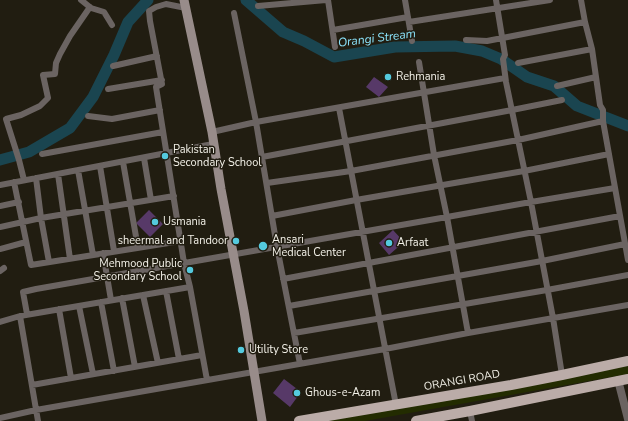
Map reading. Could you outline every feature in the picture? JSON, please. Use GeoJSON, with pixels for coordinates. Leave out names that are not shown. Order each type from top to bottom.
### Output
{"type":"FeatureCollection","features":[{"type":"Feature","properties":{"kind":"main road"},"geometry":{"type":"LineString","coordinates":[[185,6],[212,132],[262,421]]}},
{"type":"Feature","properties":{"kind":"main road","name":"ORANGI ROAD"},"geometry":{"type":"LineString","coordinates":[[300,421],[562,375],[628,361]]}},
{"type":"Feature","properties":{"kind":"main road"},"geometry":{"type":"LineString","coordinates":[[416,421],[471,416],[623,379]]}},
{"type":"Feature","properties":{"kind":"street"},"geometry":{"type":"LineString","coordinates":[[81,0],[90,7],[104,12],[112,25]]}},
{"type":"Feature","properties":{"kind":"street"},"geometry":{"type":"LineString","coordinates":[[258,6],[327,0],[335,47]]}},
{"type":"Feature","properties":{"kind":"street"},"geometry":{"type":"LineString","coordinates":[[405,0],[412,41]]}},
{"type":"Feature","properties":{"kind":"street"},"geometry":{"type":"LineString","coordinates":[[496,0],[505,55],[503,59],[505,80],[531,202],[562,375]]}},
{"type":"Feature","properties":{"kind":"street"},"geometry":{"type":"LineString","coordinates":[[332,30],[550,0]]}},
{"type":"Feature","properties":{"kind":"street"},"geometry":{"type":"LineString","coordinates":[[581,0],[592,49],[600,105],[603,110],[603,121],[628,260]]}},
{"type":"Feature","properties":{"kind":"street"},"geometry":{"type":"LineString","coordinates":[[185,6],[166,4],[149,11],[162,80],[162,84],[156,87],[163,132],[184,263],[190,287],[207,380]]}},
{"type":"Feature","properties":{"kind":"street"},"geometry":{"type":"LineString","coordinates":[[24,180],[6,119],[21,115],[40,106],[48,98],[43,75],[55,74],[56,63],[60,54],[70,36],[90,7]]}},
{"type":"Feature","properties":{"kind":"street"},"geometry":{"type":"LineString","coordinates":[[234,13],[256,122],[277,247],[300,364]]}},
{"type":"Feature","properties":{"kind":"street"},"geometry":{"type":"LineString","coordinates":[[466,40],[487,41],[585,22]]}},
{"type":"Feature","properties":{"kind":"street"},"geometry":{"type":"LineString","coordinates":[[518,63],[592,49]]}},
{"type":"Feature","properties":{"kind":"street"},"geometry":{"type":"LineString","coordinates":[[113,66],[157,56]]}},
{"type":"Feature","properties":{"kind":"street"},"geometry":{"type":"LineString","coordinates":[[419,62],[434,155],[453,247],[468,333]]}},
{"type":"Feature","properties":{"kind":"street"},"geometry":{"type":"LineString","coordinates":[[557,86],[596,77]]}},
{"type":"Feature","properties":{"kind":"street"},"geometry":{"type":"LineString","coordinates":[[108,89],[162,80]]}},
{"type":"Feature","properties":{"kind":"street"},"geometry":{"type":"LineString","coordinates":[[212,132],[256,122],[424,92],[505,80]]}},
{"type":"Feature","properties":{"kind":"street"},"geometry":{"type":"LineString","coordinates":[[262,156],[562,100]]}},
{"type":"Feature","properties":{"kind":"street"},"geometry":{"type":"LineString","coordinates":[[339,108],[396,405]]}},
{"type":"Feature","properties":{"kind":"street"},"geometry":{"type":"LineString","coordinates":[[88,116],[112,118],[160,110]]}},
{"type":"Feature","properties":{"kind":"street"},"geometry":{"type":"LineString","coordinates":[[267,183],[351,171],[518,140],[603,121]]}},
{"type":"Feature","properties":{"kind":"street"},"geometry":{"type":"LineString","coordinates":[[42,154],[163,132]]}},
{"type":"Feature","properties":{"kind":"street"},"geometry":{"type":"LineString","coordinates":[[0,185],[214,144]]}},
{"type":"Feature","properties":{"kind":"street"},"geometry":{"type":"LineString","coordinates":[[272,216],[524,171],[609,154]]}},
{"type":"Feature","properties":{"kind":"street"},"geometry":{"type":"LineString","coordinates":[[144,158],[151,200]]}},
{"type":"Feature","properties":{"kind":"street"},"geometry":{"type":"LineString","coordinates":[[123,162],[138,248]]}},
{"type":"Feature","properties":{"kind":"street"},"geometry":{"type":"LineString","coordinates":[[100,166],[114,251]]}},
{"type":"Feature","properties":{"kind":"street"},"geometry":{"type":"LineString","coordinates":[[78,170],[93,255]]}},
{"type":"Feature","properties":{"kind":"street"},"geometry":{"type":"LineString","coordinates":[[58,174],[70,259]]}},
{"type":"Feature","properties":{"kind":"street"},"geometry":{"type":"LineString","coordinates":[[36,178],[49,262]]}},
{"type":"Feature","properties":{"kind":"street"},"geometry":{"type":"LineString","coordinates":[[14,182],[31,265],[181,241]]}},
{"type":"Feature","properties":{"kind":"street"},"geometry":{"type":"LineString","coordinates":[[27,314],[23,292],[106,276],[615,188]]}},
{"type":"Feature","properties":{"kind":"street"},"geometry":{"type":"LineString","coordinates":[[0,227],[22,221],[174,196]]}},
{"type":"Feature","properties":{"kind":"street"},"geometry":{"type":"LineString","coordinates":[[0,206],[18,202]]}},
{"type":"Feature","properties":{"kind":"street"},"geometry":{"type":"LineString","coordinates":[[284,278],[620,216]]}},
{"type":"Feature","properties":{"kind":"street"},"geometry":{"type":"LineString","coordinates":[[0,249],[26,242]]}},
{"type":"Feature","properties":{"kind":"street"},"geometry":{"type":"LineString","coordinates":[[289,306],[542,261],[625,244]]}},
{"type":"Feature","properties":{"kind":"street"},"geometry":{"type":"LineString","coordinates":[[103,253],[110,300]]}},
{"type":"Feature","properties":{"kind":"street"},"geometry":{"type":"LineString","coordinates":[[294,333],[628,275]]}},
{"type":"Feature","properties":{"kind":"street"},"geometry":{"type":"LineString","coordinates":[[0,322],[27,314],[190,287]]}},
{"type":"Feature","properties":{"kind":"street"},"geometry":{"type":"LineString","coordinates":[[166,291],[179,359]]}},
{"type":"Feature","properties":{"kind":"street"},"geometry":{"type":"LineString","coordinates":[[144,295],[158,363]]}},
{"type":"Feature","properties":{"kind":"street"},"geometry":{"type":"LineString","coordinates":[[122,298],[135,367]]}},
{"type":"Feature","properties":{"kind":"street"},"geometry":{"type":"LineString","coordinates":[[101,302],[114,370]]}},
{"type":"Feature","properties":{"kind":"street"},"geometry":{"type":"LineString","coordinates":[[0,418],[36,410],[628,305]]}},
{"type":"Feature","properties":{"kind":"street"},"geometry":{"type":"LineString","coordinates":[[79,306],[93,374]]}},
{"type":"Feature","properties":{"kind":"street"},"geometry":{"type":"LineString","coordinates":[[59,309],[71,378]]}},
{"type":"Feature","properties":{"kind":"street"},"geometry":{"type":"LineString","coordinates":[[20,316],[38,421]]}},
{"type":"Feature","properties":{"kind":"street"},"geometry":{"type":"LineString","coordinates":[[32,385],[202,355]]}},
{"type":"Feature","properties":{"kind":"street"},"geometry":{"type":"LineString","coordinates":[[623,379],[628,419]]}},
{"type":"Feature","properties":{"kind":"green space"},"geometry":{"type":"Polygon","coordinates":[[[628,366],[628,374],[365,421],[319,421],[628,366]]]}},
{"type":"Feature","properties":{"kind":"building"},"geometry":{"type":"Polygon","coordinates":[[[374,77],[388,87],[379,97],[366,87],[374,77]]]}},
{"type":"Feature","properties":{"kind":"building"},"geometry":{"type":"Polygon","coordinates":[[[149,210],[163,224],[150,237],[136,223],[149,210]]]}},
{"type":"Feature","properties":{"kind":"building"},"geometry":{"type":"Polygon","coordinates":[[[393,230],[404,242],[389,255],[379,243],[393,230]]]}},
{"type":"Feature","properties":{"kind":"building"},"geometry":{"type":"Polygon","coordinates":[[[284,379],[301,392],[290,407],[273,393],[284,379]]]}},
{"type":"Feature","properties":{"kind":"waterway","name":"Orangi Stream"},"geometry":{"type":"LineString","coordinates":[[0,160],[29,152],[70,128],[93,97],[114,55],[128,22],[148,0]]}},
{"type":"Feature","properties":{"kind":"waterway","name":"Orangi Stream"},"geometry":{"type":"LineString","coordinates":[[246,0],[283,32],[334,57],[395,47],[455,46],[482,51],[501,59],[527,77],[554,86],[577,106],[628,126]]}},
{"type":"Feature","properties":{"kind":"place","name":"Rehmania"},"geometry":{"type":"Point","coordinates":[388,77]}},
{"type":"Feature","properties":{"kind":"place","name":"Pakistan Secondary School"},"geometry":{"type":"Point","coordinates":[165,156]}},
{"type":"Feature","properties":{"kind":"place","name":"Usmania"},"geometry":{"type":"Point","coordinates":[155,222]}},
{"type":"Feature","properties":{"kind":"place","name":"sheermal and Tandoor"},"geometry":{"type":"Point","coordinates":[236,241]}},
{"type":"Feature","properties":{"kind":"place","name":"Arfaat"},"geometry":{"type":"Point","coordinates":[389,243]}},
{"type":"Feature","properties":{"kind":"place","name":"Ansari Medical Center"},"geometry":{"type":"Point","coordinates":[263,246]}},
{"type":"Feature","properties":{"kind":"place","name":"Mehmood Public Secondary School"},"geometry":{"type":"Point","coordinates":[190,270]}},
{"type":"Feature","properties":{"kind":"place","name":"Utility Store"},"geometry":{"type":"Point","coordinates":[241,350]}},
{"type":"Feature","properties":{"kind":"place","name":"Ghous-e-Azam"},"geometry":{"type":"Point","coordinates":[297,393]}}]}
